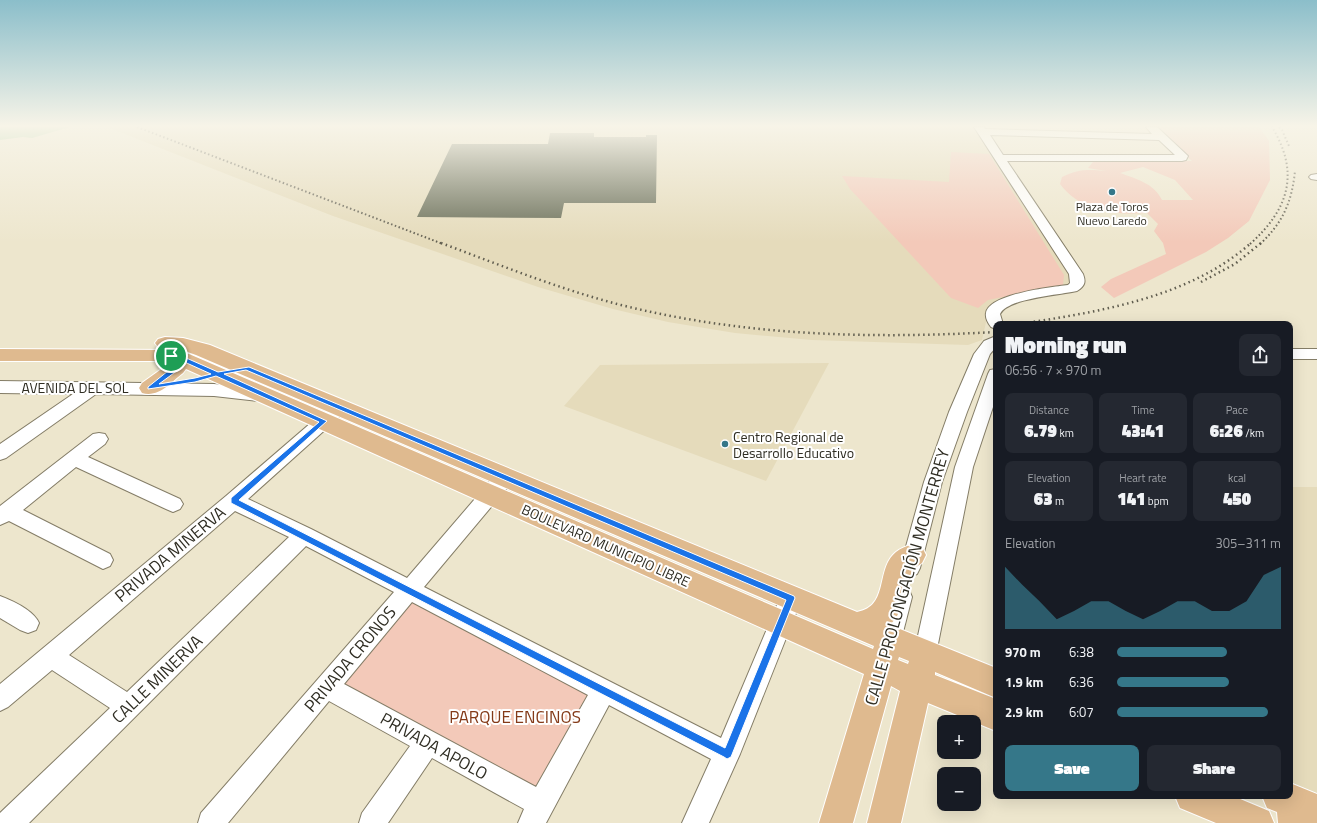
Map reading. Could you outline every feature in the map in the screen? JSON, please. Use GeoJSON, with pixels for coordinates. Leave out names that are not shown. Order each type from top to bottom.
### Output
{"type":"FeatureCollection","features":[{"type":"Feature","properties":{"kind":"main road","name":"BOULEVARD MUNICIPIO LIBRE"},"geometry":{"type":"LineString","coordinates":[[0,343],[183,344],[203,350],[247,368],[332,414],[701,574],[780,623],[885,653],[921,668],[993,713]]}},
{"type":"Feature","properties":{"kind":"main road","name":"BOULEVARD MUNICIPIO LIBRE"},"geometry":{"type":"LineString","coordinates":[[0,355],[171,356],[182,358],[269,397],[332,414]]}},
{"type":"Feature","properties":{"kind":"main road"},"geometry":{"type":"LineString","coordinates":[[150,388],[176,368],[177,364],[171,356]]}},
{"type":"Feature","properties":{"kind":"main road"},"geometry":{"type":"LineString","coordinates":[[855,625],[874,620],[882,615],[888,606],[900,568],[904,561],[913,555]]}},
{"type":"Feature","properties":{"kind":"main road","name":"BOULEVARD MUNICIPIO LIBRE"},"geometry":{"type":"LineString","coordinates":[[701,574],[791,598],[855,625],[885,653]]}},
{"type":"Feature","properties":{"kind":"main road","name":"CALLE PROLONGACIÓN MONTERREY"},"geometry":{"type":"LineString","coordinates":[[836,823],[885,653]]}},
{"type":"Feature","properties":{"kind":"main road","name":"BOULEVARD MUNICIPIO LIBRE"},"geometry":{"type":"LineString","coordinates":[[921,668],[993,682]]}},
{"type":"Feature","properties":{"kind":"main road","name":"CALLE PROLONGACIÓN MONTERREY"},"geometry":{"type":"LineString","coordinates":[[884,823],[921,668]]}},
{"type":"Feature","properties":{"kind":"main road"},"geometry":{"type":"LineString","coordinates":[[1199,799],[1257,823]]}},
{"type":"Feature","properties":{"kind":"street"},"geometry":{"type":"LineString","coordinates":[[994,321],[992,316],[993,312],[1001,303],[1011,299],[1072,288],[1077,285],[1078,280],[1005,165]]}},
{"type":"Feature","properties":{"kind":"street","name":"CALLE PROLONGACIÓN MONTERREY"},"geometry":{"type":"LineString","coordinates":[[885,653],[942,455],[982,354],[993,344]]}},
{"type":"Feature","properties":{"kind":"street"},"geometry":{"type":"LineString","coordinates":[[1293,354],[1317,354]]}},
{"type":"Feature","properties":{"kind":"street"},"geometry":{"type":"LineString","coordinates":[[150,388],[195,380],[247,368]]}},
{"type":"Feature","properties":{"kind":"street","name":"CALLE PROLONGACIÓN MONTERREY"},"geometry":{"type":"LineString","coordinates":[[921,668],[964,467],[993,383]]}},
{"type":"Feature","properties":{"kind":"street","name":"AVENIDA DEL SOL"},"geometry":{"type":"LineString","coordinates":[[0,387],[227,390],[269,397]]}},
{"type":"Feature","properties":{"kind":"street"},"geometry":{"type":"LineString","coordinates":[[0,453],[92,388]]}},
{"type":"Feature","properties":{"kind":"street","name":"PRIVADA MINERVA"},"geometry":{"type":"LineString","coordinates":[[0,699],[332,414]]}},
{"type":"Feature","properties":{"kind":"street"},"geometry":{"type":"LineString","coordinates":[[99,439],[4,514],[103,560]]}},
{"type":"Feature","properties":{"kind":"street"},"geometry":{"type":"LineString","coordinates":[[75,459],[173,504]]}},
{"type":"Feature","properties":{"kind":"street","name":"PRIVADA CRONOS"},"geometry":{"type":"LineString","coordinates":[[211,823],[498,486]]}},
{"type":"Feature","properties":{"kind":"street"},"geometry":{"type":"LineString","coordinates":[[233,500],[304,535],[727,754]]}},
{"type":"Feature","properties":{"kind":"street","name":"CALLE MINERVA"},"geometry":{"type":"LineString","coordinates":[[10,823],[304,535]]}},
{"type":"Feature","properties":{"kind":"street"},"geometry":{"type":"LineString","coordinates":[[695,823],[727,754],[791,598]]}},
{"type":"Feature","properties":{"kind":"street"},"geometry":{"type":"LineString","coordinates":[[0,606],[28,623]]}},
{"type":"Feature","properties":{"kind":"street"},"geometry":{"type":"LineString","coordinates":[[51,656],[129,707]]}},
{"type":"Feature","properties":{"kind":"street","name":"PRIVADA APOLO"},"geometry":{"type":"LineString","coordinates":[[326,687],[428,743],[536,814]]}},
{"type":"Feature","properties":{"kind":"street"},"geometry":{"type":"LineString","coordinates":[[536,814],[604,690]]}},
{"type":"Feature","properties":{"kind":"street"},"geometry":{"type":"LineString","coordinates":[[372,823],[428,743]]}},
{"type":"Feature","properties":{"kind":"shaded area"},"geometry":{"type":"Polygon","coordinates":[[[205,165],[1001,165],[1081,286],[996,301],[989,309],[982,340],[968,345],[812,340],[735,333],[668,322],[613,309],[538,287],[333,216],[205,165]]]}},
{"type":"Feature","properties":{"kind":"shaded area","name":"Centro Regional de Desarrollo Educativo"},"geometry":{"type":"Polygon","coordinates":[[[829,363],[766,481],[564,406],[600,365],[829,363]]]}},
{"type":"Feature","properties":{"kind":"shaded area"},"geometry":{"type":"Polygon","coordinates":[[[1293,487],[1317,487],[1317,795],[1293,785],[1293,487]]]}},
{"type":"Feature","properties":{"kind":"green space"},"geometry":{"type":"Polygon","coordinates":[[[950,165],[996,165],[1064,275],[1063,285],[988,300],[978,308],[951,298],[850,189],[842,176],[949,182],[950,165]]]}},
{"type":"Feature","properties":{"kind":"green space"},"geometry":{"type":"Polygon","coordinates":[[[1090,165],[1270,165],[1270,180],[1249,221],[1228,238],[1206,252],[1114,298],[1101,287],[1111,279],[1166,254],[1163,243],[1154,231],[1158,224],[1147,213],[1123,213],[1099,210],[1078,201],[1060,184],[1062,177],[1073,172],[1083,170],[1106,171],[1088,168],[1090,165]],[[1143,167],[1120,173],[1144,182],[1159,194],[1162,200],[1193,200],[1175,180],[1143,167]]]}},
{"type":"Feature","properties":{"kind":"green space","name":"PARQUE ENCINOS"},"geometry":{"type":"Polygon","coordinates":[[[408,590],[604,690],[541,804],[326,687],[408,590]]]}},
{"type":"Feature","properties":{"kind":"building"},"geometry":{"type":"Polygon","coordinates":[[[442,165],[657,165],[656,203],[564,203],[561,218],[417,217],[442,165]]]}},
{"type":"Feature","properties":{"kind":"railway"},"geometry":{"type":"LineString","coordinates":[[237,165],[443,244]]}},
{"type":"Feature","properties":{"kind":"railway"},"geometry":{"type":"LineString","coordinates":[[1251,243],[1274,217],[1281,204],[1286,190],[1288,175],[1287,165]]}},
{"type":"Feature","properties":{"kind":"railway"},"geometry":{"type":"LineString","coordinates":[[1261,243],[1275,228],[1285,211],[1292,192],[1295,171]]}},
{"type":"Feature","properties":{"kind":"railway"},"geometry":{"type":"LineString","coordinates":[[441,243],[598,299],[668,315],[714,323],[807,333],[854,335],[993,332]]}},
{"type":"Feature","properties":{"kind":"railway"},"geometry":{"type":"LineString","coordinates":[[1037,321],[1111,308],[1171,290],[1200,277],[1226,262],[1251,243]]}},
{"type":"Feature","properties":{"kind":"railway"},"geometry":{"type":"LineString","coordinates":[[1201,282],[1235,264],[1261,243]]}},
{"type":"Feature","properties":{"kind":"place","name":"Plaza de Toros Nuevo Laredo"},"geometry":{"type":"Point","coordinates":[1112,192]}},
{"type":"Feature","properties":{"kind":"place","name":"Centro Regional de Desarrollo Educativo"},"geometry":{"type":"Point","coordinates":[725,444]}},
{"type":"Feature","properties":{"kind":"route"},"geometry":{"type":"LineString","coordinates":[[171,356],[177,364],[176,368],[150,388],[195,380],[217,374],[247,368],[791,598],[727,754],[304,535],[233,500],[324,421],[217,374],[182,358],[171,356]]}}]}
